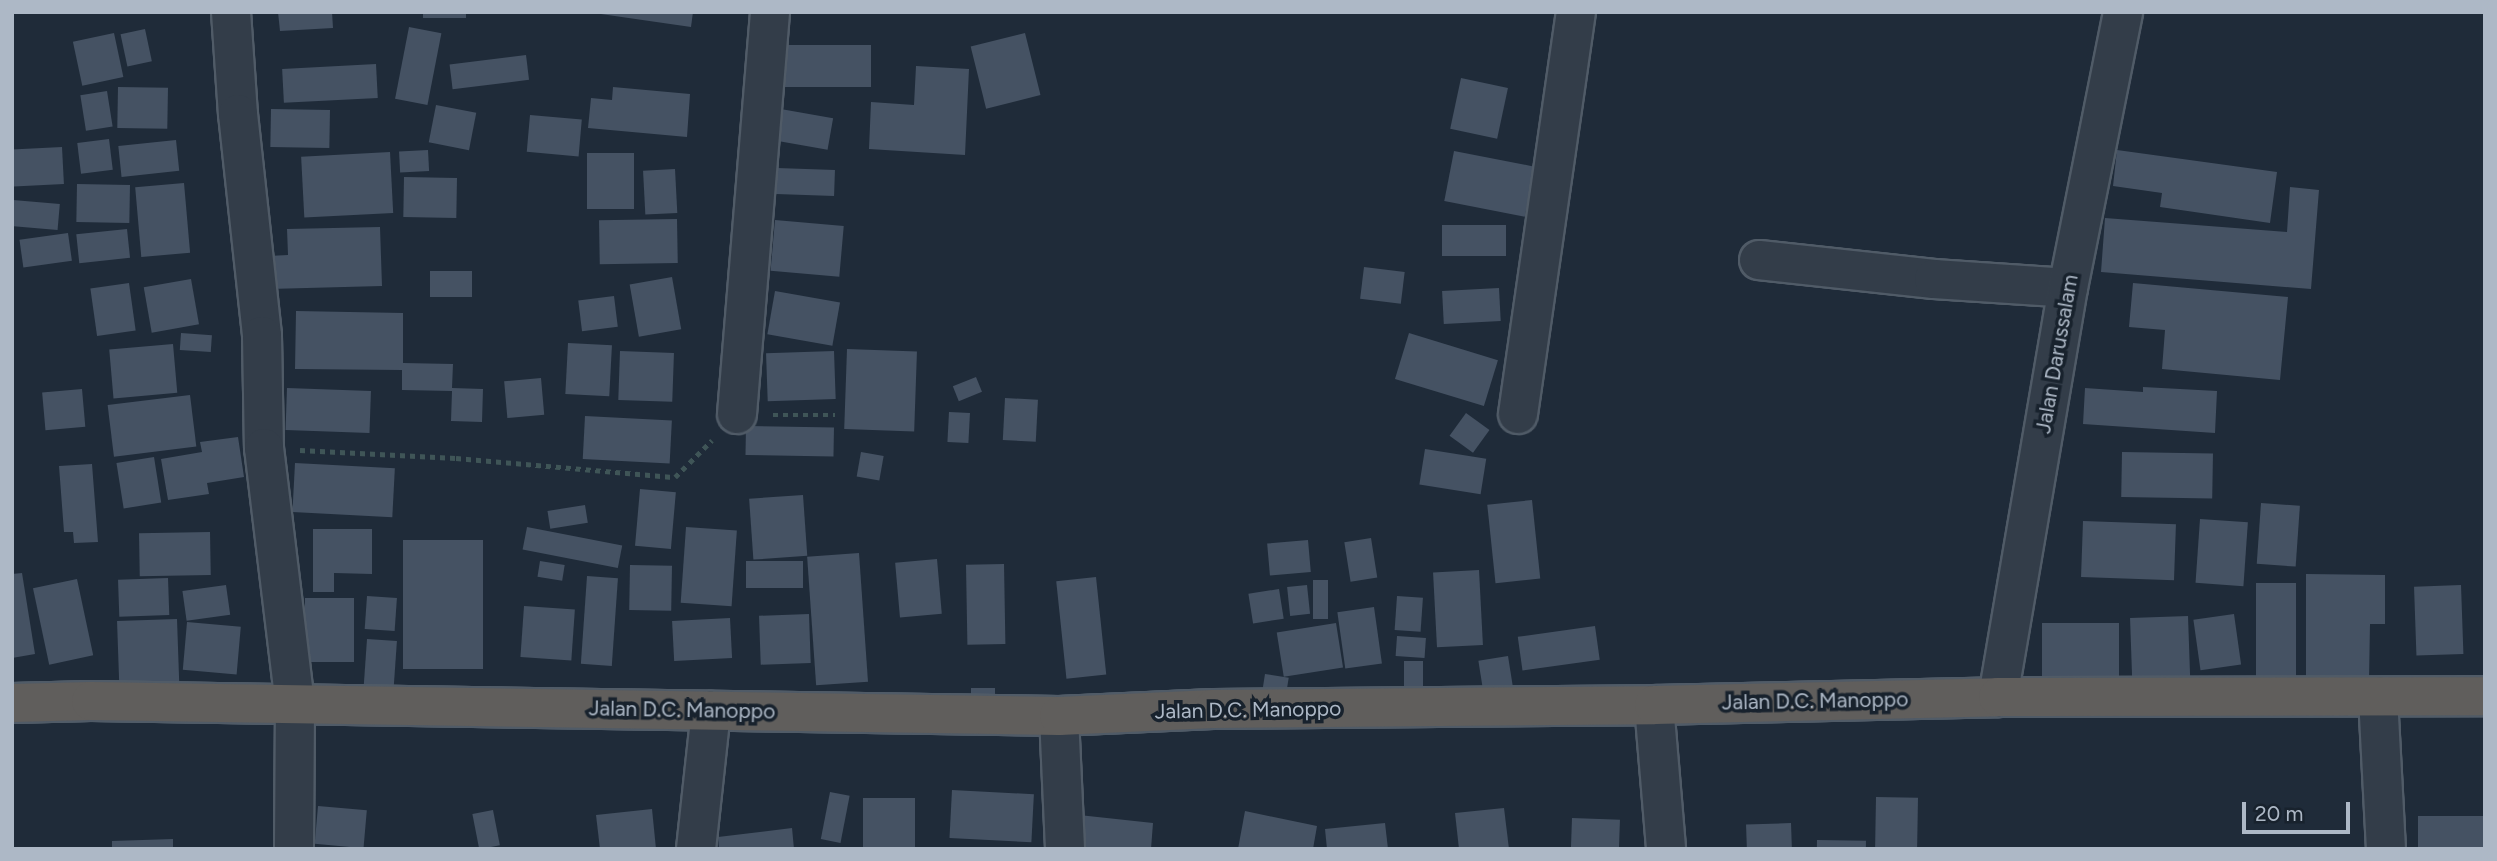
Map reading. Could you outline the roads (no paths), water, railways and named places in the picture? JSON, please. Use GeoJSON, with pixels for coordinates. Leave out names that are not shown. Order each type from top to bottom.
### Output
{"type":"FeatureCollection","features":[{"type":"Feature","properties":{"kind":"highway","name":"Jalan D.C. Manoppo"},"geometry":{"type":"LineString","coordinates":[[12,703],[1059,716],[1213,709],[1654,705],[1998,697],[2485,696]]}},
{"type":"Feature","properties":{"kind":"street"},"geometry":{"type":"LineString","coordinates":[[231,12],[238,114],[262,336],[264,449],[295,705],[294,849]]}},
{"type":"Feature","properties":{"kind":"street"},"geometry":{"type":"LineString","coordinates":[[737,414],[770,12]]}},
{"type":"Feature","properties":{"kind":"street"},"geometry":{"type":"LineString","coordinates":[[1518,414],[1576,12]]}},
{"type":"Feature","properties":{"kind":"street","name":"Jalan Darussalam"},"geometry":{"type":"LineString","coordinates":[[1998,697],[2068,288],[2123,12]]}},
{"type":"Feature","properties":{"kind":"street"},"geometry":{"type":"LineString","coordinates":[[1759,260],[1934,279],[2068,288]]}},
{"type":"Feature","properties":{"kind":"street"},"geometry":{"type":"LineString","coordinates":[[2378,696],[2386,849]]}},
{"type":"Feature","properties":{"kind":"street"},"geometry":{"type":"LineString","coordinates":[[1654,705],[1666,849]]}},
{"type":"Feature","properties":{"kind":"street"},"geometry":{"type":"LineString","coordinates":[[696,849],[711,710]]}},
{"type":"Feature","properties":{"kind":"street"},"geometry":{"type":"LineString","coordinates":[[1059,716],[1065,849]]}}]}
